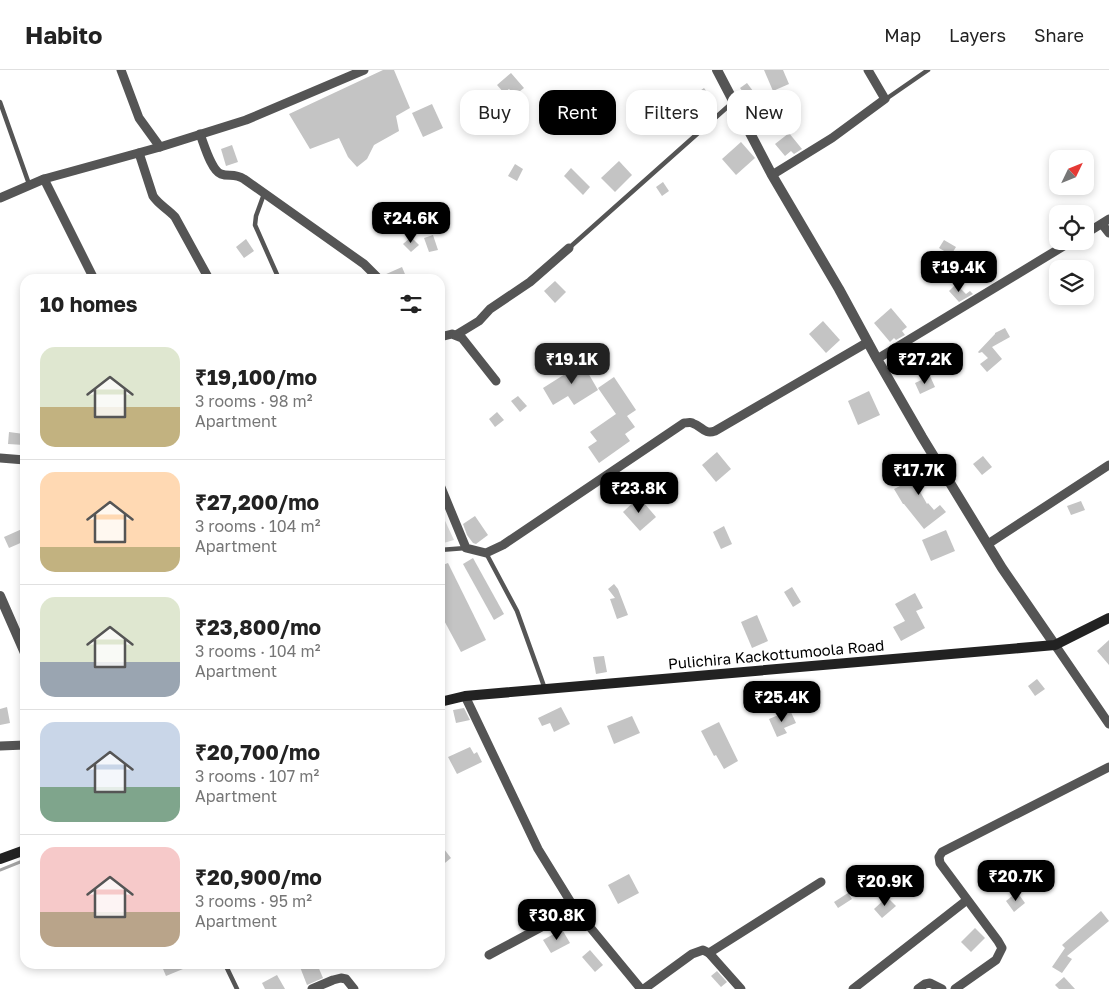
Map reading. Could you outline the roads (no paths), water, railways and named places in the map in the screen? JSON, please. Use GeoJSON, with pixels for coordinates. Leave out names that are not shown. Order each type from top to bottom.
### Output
{"type":"FeatureCollection","features":[{"type":"Feature","properties":{"kind":"main road","name":"Pulichira Kackottumoola Road"},"geometry":{"type":"LineString","coordinates":[[445,701],[465,696],[1055,645],[1109,618]]}},
{"type":"Feature","properties":{"kind":"main road"},"geometry":{"type":"LineString","coordinates":[[0,859],[20,852]]}},
{"type":"Feature","properties":{"kind":"street"},"geometry":{"type":"LineString","coordinates":[[121,70],[139,118],[160,147]]}},
{"type":"Feature","properties":{"kind":"street"},"geometry":{"type":"LineString","coordinates":[[0,198],[44,179],[160,147],[246,120],[364,70]]}},
{"type":"Feature","properties":{"kind":"street"},"geometry":{"type":"LineString","coordinates":[[717,70],[728,90]]}},
{"type":"Feature","properties":{"kind":"street"},"geometry":{"type":"LineString","coordinates":[[772,175],[832,138],[885,99],[868,70]]}},
{"type":"Feature","properties":{"kind":"street"},"geometry":{"type":"LineString","coordinates":[[200,134],[212,165],[216,170],[221,174],[238,175],[364,264],[373,274]]}},
{"type":"Feature","properties":{"kind":"street"},"geometry":{"type":"LineString","coordinates":[[751,135],[772,175],[839,289],[877,359],[988,544],[1109,724]]}},
{"type":"Feature","properties":{"kind":"street"},"geometry":{"type":"LineString","coordinates":[[139,153],[153,196],[157,202],[171,211],[206,274]]}},
{"type":"Feature","properties":{"kind":"street"},"geometry":{"type":"LineString","coordinates":[[44,179],[92,274]]}},
{"type":"Feature","properties":{"kind":"street"},"geometry":{"type":"LineString","coordinates":[[1094,228],[1105,221],[1109,233]]}},
{"type":"Feature","properties":{"kind":"street"},"geometry":{"type":"LineString","coordinates":[[445,336],[456,335],[479,320],[530,282],[569,248]]}},
{"type":"Feature","properties":{"kind":"street"},"geometry":{"type":"LineString","coordinates":[[877,359],[1057,250]]}},
{"type":"Feature","properties":{"kind":"street"},"geometry":{"type":"LineString","coordinates":[[456,335],[466,342],[496,381]]}},
{"type":"Feature","properties":{"kind":"street"},"geometry":{"type":"LineString","coordinates":[[445,497],[466,548],[486,553],[503,545],[684,422],[692,422],[704,432],[716,431],[868,342]]}},
{"type":"Feature","properties":{"kind":"street"},"geometry":{"type":"LineString","coordinates":[[0,458],[20,460]]}},
{"type":"Feature","properties":{"kind":"street"},"geometry":{"type":"LineString","coordinates":[[988,544],[1109,466]]}},
{"type":"Feature","properties":{"kind":"street"},"geometry":{"type":"LineString","coordinates":[[0,596],[20,642]]}},
{"type":"Feature","properties":{"kind":"street"},"geometry":{"type":"LineString","coordinates":[[465,696],[538,849],[575,909],[643,989],[697,951],[703,950],[709,953],[741,989]]}},
{"type":"Feature","properties":{"kind":"street"},"geometry":{"type":"LineString","coordinates":[[0,746],[20,745]]}},
{"type":"Feature","properties":{"kind":"street"},"geometry":{"type":"LineString","coordinates":[[955,989],[996,960],[1002,948],[940,863],[939,856],[942,852],[1109,767]]}},
{"type":"Feature","properties":{"kind":"street"},"geometry":{"type":"LineString","coordinates":[[709,953],[821,882]]}},
{"type":"Feature","properties":{"kind":"street"},"geometry":{"type":"LineString","coordinates":[[853,989],[967,900]]}},
{"type":"Feature","properties":{"kind":"street"},"geometry":{"type":"LineString","coordinates":[[489,955],[575,909]]}},
{"type":"Feature","properties":{"kind":"street"},"geometry":{"type":"LineString","coordinates":[[312,989],[341,978],[346,979],[354,989]]}},
{"type":"Feature","properties":{"kind":"street"},"geometry":{"type":"LineString","coordinates":[[918,989],[924,984],[930,983],[942,989]]}},
{"type":"Feature","properties":{"kind":"lane"},"geometry":{"type":"LineString","coordinates":[[885,99],[928,70]]}},
{"type":"Feature","properties":{"kind":"lane"},"geometry":{"type":"LineString","coordinates":[[0,102],[29,184]]}},
{"type":"Feature","properties":{"kind":"lane"},"geometry":{"type":"LineString","coordinates":[[569,248],[727,107]]}},
{"type":"Feature","properties":{"kind":"lane"},"geometry":{"type":"LineString","coordinates":[[264,194],[256,216],[255,225],[277,274]]}},
{"type":"Feature","properties":{"kind":"lane"},"geometry":{"type":"LineString","coordinates":[[445,550],[466,548]]}},
{"type":"Feature","properties":{"kind":"lane"},"geometry":{"type":"LineString","coordinates":[[486,553],[518,611],[546,690]]}},
{"type":"Feature","properties":{"kind":"lane"},"geometry":{"type":"LineString","coordinates":[[227,969],[237,989]]}},
{"type":"Feature","properties":{"kind":"waterway"},"geometry":{"type":"LineString","coordinates":[[0,870],[20,862]]}}]}
